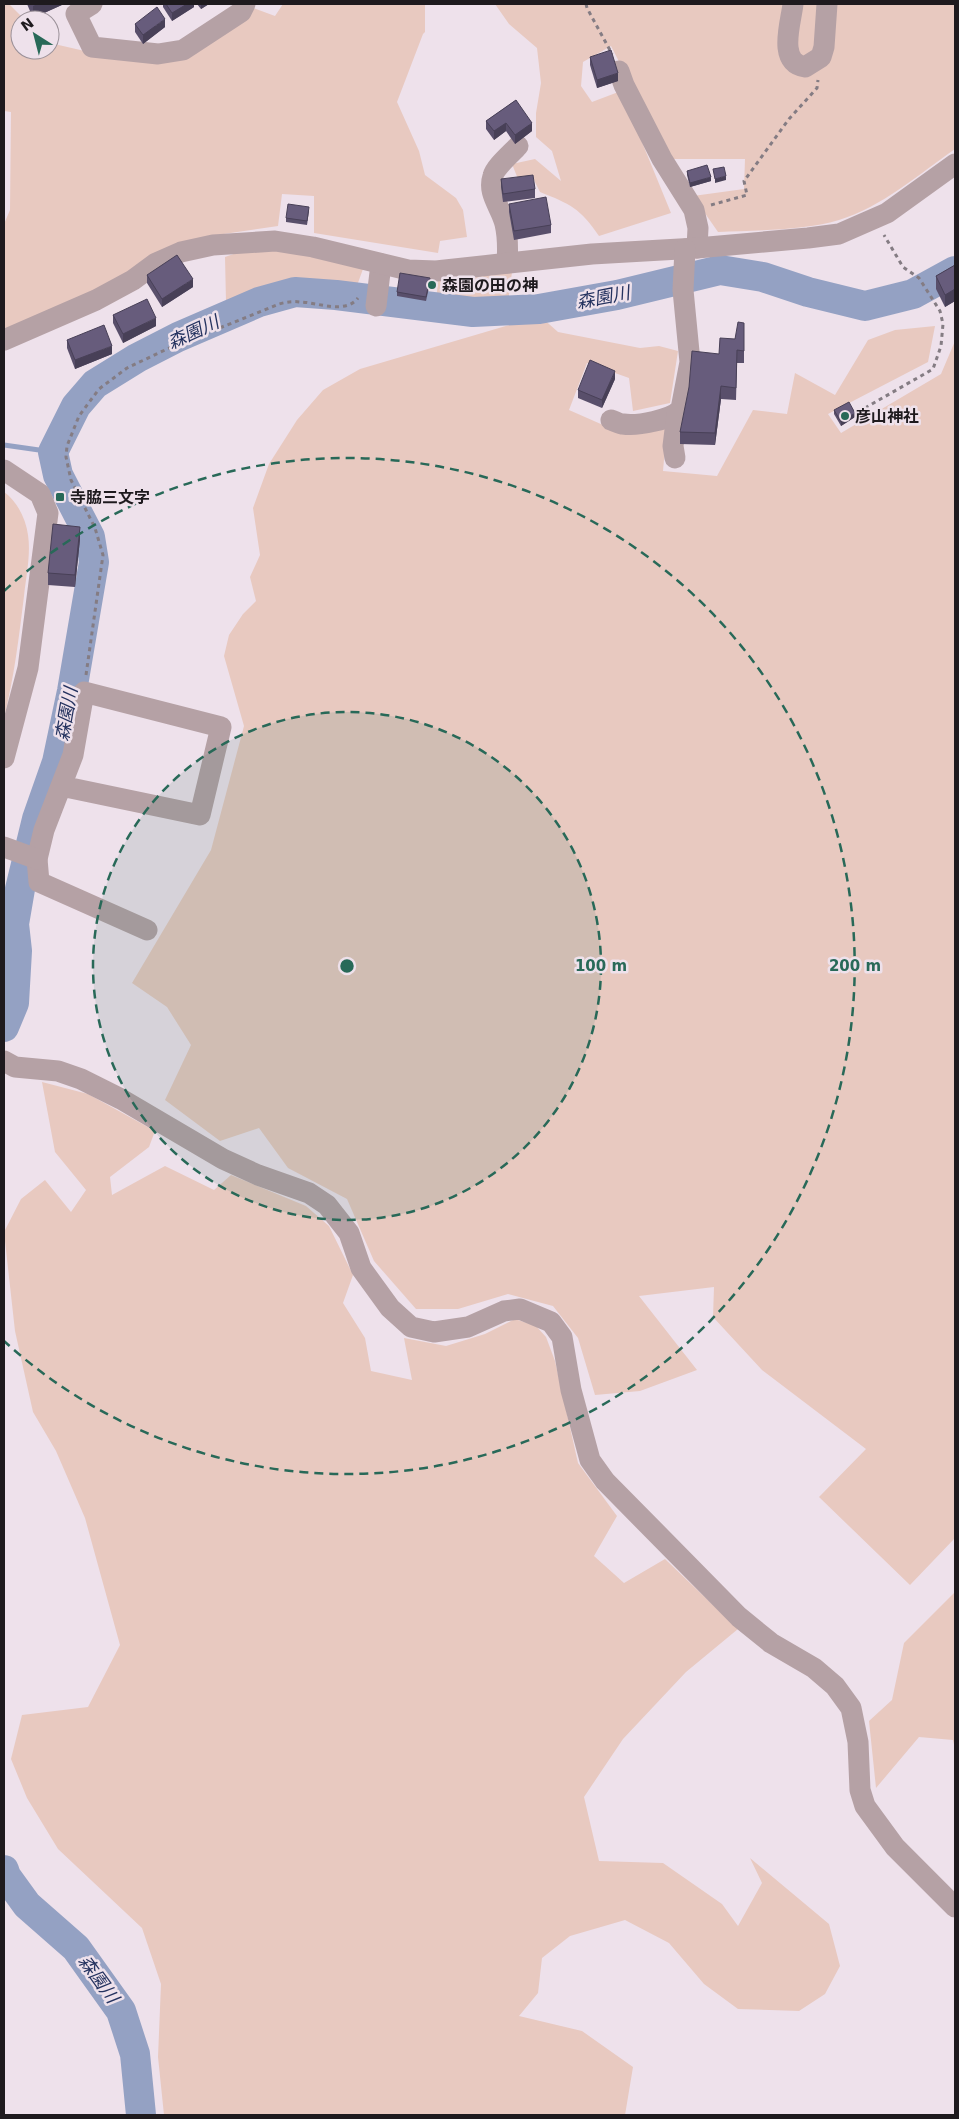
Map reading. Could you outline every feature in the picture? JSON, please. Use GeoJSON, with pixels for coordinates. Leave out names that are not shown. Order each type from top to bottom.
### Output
{"type":"FeatureCollection","features":[{"type":"Feature","properties":{"kind":"street"},"geometry":{"type":"LineString","coordinates":[[92,4],[76,14],[92,47],[158,54],[183,50],[241,12],[245,4]]}},
{"type":"Feature","properties":{"kind":"street"},"geometry":{"type":"LineString","coordinates":[[793,4],[787,50],[795,63],[805,67],[821,57],[824,47],[827,4]]}},
{"type":"Feature","properties":{"kind":"street"},"geometry":{"type":"LineString","coordinates":[[611,420],[622,424],[662,420],[677,414],[681,409],[690,362],[683,282],[698,228],[694,210],[662,159],[624,85],[619,71]]}},
{"type":"Feature","properties":{"kind":"street"},"geometry":{"type":"LineString","coordinates":[[507,263],[508,246],[505,225],[500,208],[494,200],[491,187],[493,174],[518,146]]}},
{"type":"Feature","properties":{"kind":"street"},"geometry":{"type":"LineString","coordinates":[[4,340],[96,300],[133,280],[156,264],[181,252],[213,245],[276,241],[313,246],[408,270],[436,270],[592,254],[691,248],[839,234],[887,214],[955,164]]}},
{"type":"Feature","properties":{"kind":"street"},"geometry":{"type":"LineString","coordinates":[[377,300],[381,264]]}},
{"type":"Feature","properties":{"kind":"street"},"geometry":{"type":"LineString","coordinates":[[675,458],[673,446],[677,414]]}},
{"type":"Feature","properties":{"kind":"street"},"geometry":{"type":"LineString","coordinates":[[4,470],[40,494],[48,513],[28,668],[4,758]]}},
{"type":"Feature","properties":{"kind":"street"},"geometry":{"type":"LineString","coordinates":[[61,786],[200,815],[221,727],[84,692],[73,755],[61,786],[44,830],[38,859],[38,882],[147,930]]}},
{"type":"Feature","properties":{"kind":"street"},"geometry":{"type":"LineString","coordinates":[[10,850],[38,859]]}},
{"type":"Feature","properties":{"kind":"street"},"geometry":{"type":"LineString","coordinates":[[4,1061],[15,1067],[58,1071],[82,1078],[223,1159],[315,1197],[327,1205],[349,1233],[360,1268],[390,1308],[411,1327],[434,1332],[468,1327],[504,1311],[520,1309],[551,1322],[562,1337],[571,1390],[590,1460],[605,1481],[739,1617],[771,1643],[814,1668],[835,1686],[851,1708],[858,1742],[860,1790],[865,1806],[895,1847],[955,1907]]}},
{"type":"Feature","properties":{"kind":"path"},"geometry":{"type":"LineString","coordinates":[[586,4],[606,40],[619,71]]}},
{"type":"Feature","properties":{"kind":"path"},"geometry":{"type":"LineString","coordinates":[[694,210],[747,195],[744,181],[789,119],[817,88]]}},
{"type":"Feature","properties":{"kind":"path"},"geometry":{"type":"LineString","coordinates":[[858,412],[933,369],[941,346],[943,324],[940,311],[919,278],[903,267],[875,219]]}},
{"type":"Feature","properties":{"kind":"path"},"geometry":{"type":"LineString","coordinates":[[84,692],[104,556],[95,528],[71,480],[66,457],[67,446],[79,416],[99,389],[127,368],[266,308],[290,302],[340,307],[355,302]]}},
{"type":"Feature","properties":{"kind":"shaded area"},"geometry":{"type":"Polygon","coordinates":[[[4,4],[9,4],[15,10],[10,10],[10,60],[60,60],[60,45],[89,52],[183,58],[253,8],[275,16],[283,4],[425,4],[425,32],[397,102],[419,151],[425,175],[456,198],[463,210],[467,237],[440,241],[438,253],[314,233],[314,196],[282,194],[278,226],[210,236],[77,307],[4,333],[4,224],[10,210],[11,112],[4,111],[4,4]]]}},
{"type":"Feature","properties":{"kind":"shaded area"},"geometry":{"type":"Polygon","coordinates":[[[495,4],[955,4],[955,149],[885,198],[870,207],[839,220],[794,228],[718,232],[693,196],[744,189],[745,159],[669,159],[611,46],[583,62],[581,86],[592,102],[621,91],[671,213],[599,236],[586,219],[574,208],[540,192],[533,178],[518,179],[512,164],[535,159],[561,181],[552,151],[536,137],[536,113],[541,83],[537,48],[509,24],[495,4]]]}},
{"type":"Feature","properties":{"kind":"shaded area"},"geometry":{"type":"Polygon","coordinates":[[[275,248],[363,269],[355,291],[281,286],[226,302],[225,257],[242,251],[275,248]]]}},
{"type":"Feature","properties":{"kind":"shaded area"},"geometry":{"type":"Polygon","coordinates":[[[512,272],[508,302],[436,302],[438,281],[512,272]]]}},
{"type":"Feature","properties":{"kind":"shaded area"},"geometry":{"type":"Polygon","coordinates":[[[540,316],[558,332],[640,348],[659,346],[678,351],[670,403],[633,411],[629,378],[587,363],[569,410],[619,432],[667,425],[663,471],[717,476],[753,410],[787,414],[795,373],[835,395],[868,340],[895,330],[935,326],[928,362],[828,414],[841,433],[941,374],[955,341],[955,1538],[910,1585],[819,1497],[866,1449],[762,1370],[713,1317],[714,1287],[639,1296],[697,1370],[640,1391],[595,1395],[578,1338],[553,1306],[508,1294],[458,1309],[416,1309],[374,1261],[347,1199],[288,1168],[259,1128],[220,1141],[165,1100],[191,1045],[167,1007],[132,983],[211,850],[244,726],[224,656],[229,635],[243,614],[256,601],[250,577],[260,555],[253,508],[269,464],[297,420],[323,390],[360,369],[540,316]]]}},
{"type":"Feature","properties":{"kind":"shaded area"},"geometry":{"type":"Polygon","coordinates":[[[4,492],[17,505],[23,517],[27,529],[29,550],[16,657],[4,718],[4,492]]]}},
{"type":"Feature","properties":{"kind":"shaded area"},"geometry":{"type":"Polygon","coordinates":[[[42,1082],[88,1094],[155,1131],[149,1147],[110,1177],[112,1195],[165,1166],[214,1190],[231,1175],[306,1206],[329,1226],[353,1275],[343,1303],[365,1338],[371,1371],[412,1380],[404,1338],[446,1346],[485,1334],[515,1319],[536,1326],[546,1337],[555,1361],[578,1463],[617,1516],[594,1556],[624,1583],[665,1559],[738,1629],[686,1672],[623,1739],[584,1797],[599,1861],[663,1863],[722,1904],[738,1926],[762,1883],[750,1858],[829,1924],[840,1966],[825,1994],[799,2011],[738,2009],[704,1984],[669,1943],[625,1920],[570,1936],[542,1958],[538,1993],[519,2016],[582,2031],[633,2067],[625,2115],[164,2115],[158,2057],[161,1984],[142,1928],[58,1849],[27,1798],[11,1759],[22,1715],[88,1707],[120,1645],[85,1518],[56,1451],[33,1412],[15,1331],[4,1232],[21,1199],[45,1180],[71,1212],[86,1190],[55,1152],[42,1082]]]}},
{"type":"Feature","properties":{"kind":"shaded area"},"geometry":{"type":"Polygon","coordinates":[[[955,1592],[955,1749],[953,1740],[919,1737],[876,1788],[869,1721],[892,1700],[904,1643],[955,1592]]]}},
{"type":"Feature","properties":{"kind":"building"},"geometry":{"type":"Polygon","coordinates":[[[166,4],[187,4],[172,13],[166,4]]]}},
{"type":"Feature","properties":{"kind":"building"},"geometry":{"type":"Polygon","coordinates":[[[157,7],[165,19],[143,35],[135,24],[157,7]]]}},
{"type":"Feature","properties":{"kind":"building"},"geometry":{"type":"Polygon","coordinates":[[[611,50],[618,73],[597,80],[590,57],[611,50]]]}},
{"type":"Feature","properties":{"kind":"building"},"geometry":{"type":"Polygon","coordinates":[[[516,100],[532,123],[515,135],[506,123],[494,131],[486,121],[516,100]]]}},
{"type":"Feature","properties":{"kind":"building"},"geometry":{"type":"Polygon","coordinates":[[[707,165],[711,177],[690,183],[687,171],[707,165]]]}},
{"type":"Feature","properties":{"kind":"building"},"geometry":{"type":"Polygon","coordinates":[[[724,167],[726,176],[715,179],[713,169],[724,167]]]}},
{"type":"Feature","properties":{"kind":"building"},"geometry":{"type":"Polygon","coordinates":[[[533,175],[535,189],[503,194],[501,179],[533,175]]]}},
{"type":"Feature","properties":{"kind":"building"},"geometry":{"type":"Polygon","coordinates":[[[546,197],[551,225],[514,231],[509,204],[546,197]]]}},
{"type":"Feature","properties":{"kind":"building"},"geometry":{"type":"Polygon","coordinates":[[[288,204],[309,207],[307,221],[286,218],[288,204]]]}},
{"type":"Feature","properties":{"kind":"building"},"geometry":{"type":"Polygon","coordinates":[[[177,255],[193,279],[162,299],[147,275],[177,255]]]}},
{"type":"Feature","properties":{"kind":"building"},"geometry":{"type":"Polygon","coordinates":[[[955,265],[955,289],[945,295],[936,276],[955,265]]]}},
{"type":"Feature","properties":{"kind":"building"},"geometry":{"type":"Polygon","coordinates":[[[400,273],[430,278],[426,297],[397,292],[400,273]]]}},
{"type":"Feature","properties":{"kind":"building"},"geometry":{"type":"Polygon","coordinates":[[[147,299],[156,318],[123,334],[113,315],[147,299]]]}},
{"type":"Feature","properties":{"kind":"building"},"geometry":{"type":"Polygon","coordinates":[[[738,322],[744,323],[744,351],[737,350],[736,388],[721,386],[715,433],[680,432],[689,387],[692,351],[719,354],[720,338],[735,339],[738,322]]]}},
{"type":"Feature","properties":{"kind":"building"},"geometry":{"type":"Polygon","coordinates":[[[104,325],[112,346],[75,360],[67,340],[104,325]]]}},
{"type":"Feature","properties":{"kind":"building"},"geometry":{"type":"Polygon","coordinates":[[[590,360],[615,371],[602,400],[578,390],[590,360]]]}},
{"type":"Feature","properties":{"kind":"building","name":"彦山神社"},"geometry":{"type":"Polygon","coordinates":[[[849,402],[855,413],[841,422],[834,410],[849,402]]]}},
{"type":"Feature","properties":{"kind":"building"},"geometry":{"type":"Polygon","coordinates":[[[53,524],[80,527],[75,575],[48,573],[53,524]]]}},
{"type":"Feature","properties":{"kind":"waterway","name":"森園川"},"geometry":{"type":"LineString","coordinates":[[4,1027],[14,1003],[17,951],[14,924],[20,889],[37,819],[57,762],[72,691],[94,562],[90,537],[58,475],[53,452],[76,406],[95,384],[137,358],[178,337],[259,302],[295,292],[336,295],[473,312],[539,309],[617,295],[720,270],[763,277],[808,292],[865,306],[913,294],[955,271]]}},
{"type":"Feature","properties":{"kind":"waterway"},"geometry":{"type":"LineString","coordinates":[[4,445],[53,452]]}},
{"type":"Feature","properties":{"kind":"waterway","name":"森園川"},"geometry":{"type":"LineString","coordinates":[[4,1870],[6,1876],[27,1905],[76,1948],[121,2011],[135,2054],[141,2115]]}},
{"type":"Feature","properties":{"kind":"place","name":"森園の田の神"},"geometry":{"type":"Point","coordinates":[432,285]}},
{"type":"Feature","properties":{"kind":"place","name":"彦山神社"},"geometry":{"type":"Point","coordinates":[845,416]}},
{"type":"Feature","properties":{"kind":"place","name":"寺脇三文字"},"geometry":{"type":"Point","coordinates":[60,497]}}]}
